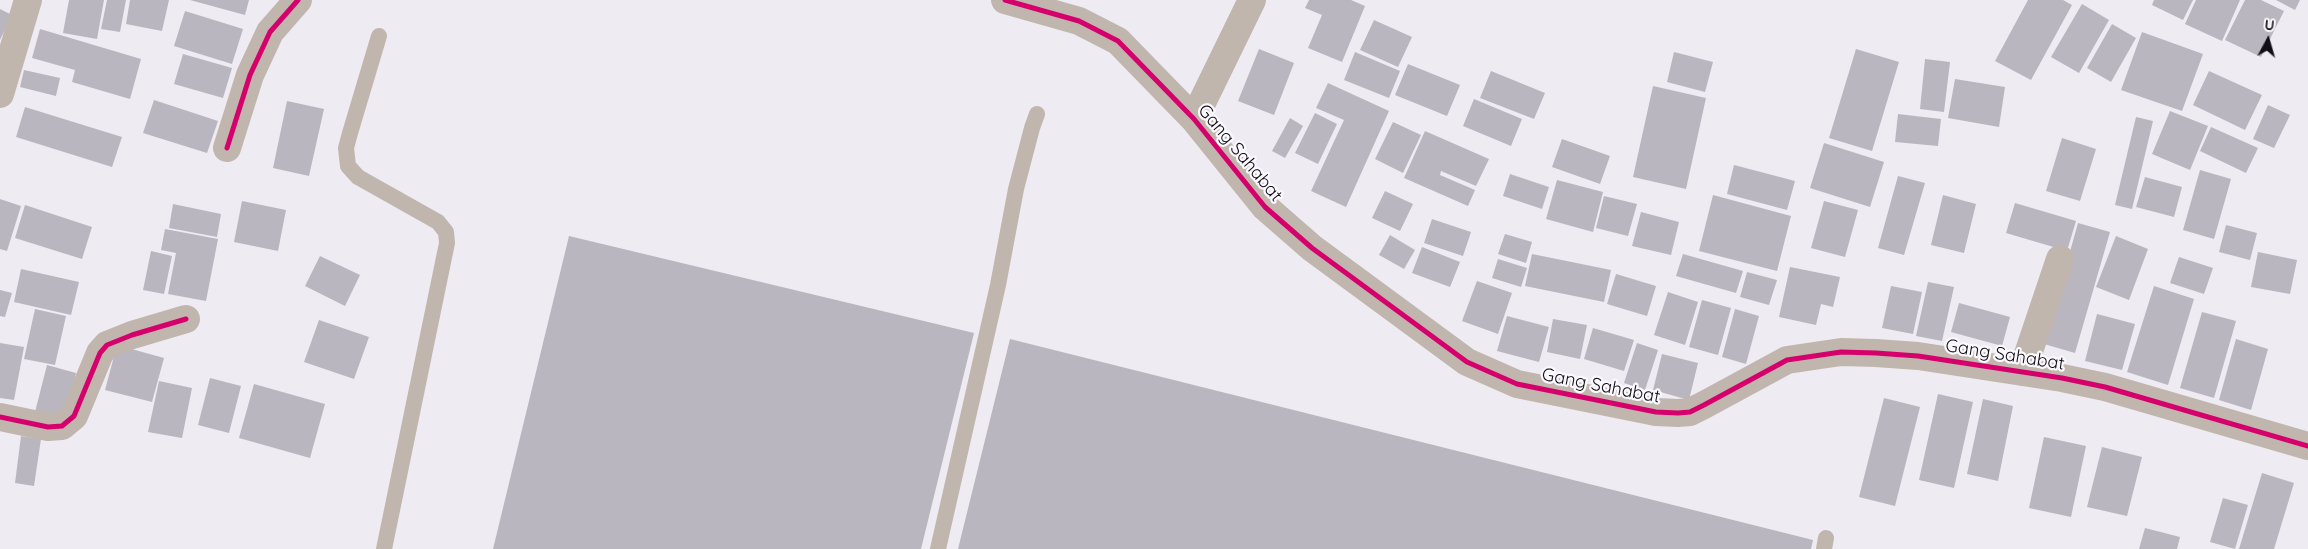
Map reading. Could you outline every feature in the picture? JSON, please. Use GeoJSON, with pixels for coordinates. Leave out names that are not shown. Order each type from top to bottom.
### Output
{"type":"FeatureCollection","features":[{"type":"Feature","properties":{"kind":"street"},"geometry":{"type":"LineString","coordinates":[[0,94],[28,0]]}},
{"type":"Feature","properties":{"kind":"street"},"geometry":{"type":"LineString","coordinates":[[227,148],[250,74],[270,32],[298,0]]}},
{"type":"Feature","properties":{"kind":"street","name":"Gang Sahabat"},"geometry":{"type":"LineString","coordinates":[[1006,0],[1079,21],[1118,41],[1194,119],[1264,207],[1312,248],[1468,362],[1518,384],[1656,412],[1678,413],[1690,412],[1787,360],[1841,352],[1918,356],[2105,387],[2308,446]]}},
{"type":"Feature","properties":{"kind":"street"},"geometry":{"type":"LineString","coordinates":[[1194,119],[1252,0]]}},
{"type":"Feature","properties":{"kind":"street"},"geometry":{"type":"LineString","coordinates":[[2022,372],[2060,259]]}},
{"type":"Feature","properties":{"kind":"street"},"geometry":{"type":"LineString","coordinates":[[0,417],[48,427],[62,426],[74,416],[95,363],[107,345],[132,334],[186,319]]}},
{"type":"Feature","properties":{"kind":"lane"},"geometry":{"type":"LineString","coordinates":[[379,36],[346,148],[348,166],[358,177],[438,222],[446,232],[447,243],[384,549]]}},
{"type":"Feature","properties":{"kind":"lane"},"geometry":{"type":"LineString","coordinates":[[938,549],[998,285],[1016,189],[1037,114]]}},
{"type":"Feature","properties":{"kind":"shaded area"},"geometry":{"type":"Polygon","coordinates":[[[0,0],[2308,0],[2308,549],[0,549],[0,0]]]}},
{"type":"Feature","properties":{"kind":"building"},"geometry":{"type":"Polygon","coordinates":[[[69,0],[104,0],[97,39],[63,33],[69,0]]]}},
{"type":"Feature","properties":{"kind":"building"},"geometry":{"type":"Polygon","coordinates":[[[107,0],[126,0],[120,32],[101,29],[107,0]]]}},
{"type":"Feature","properties":{"kind":"building"},"geometry":{"type":"Polygon","coordinates":[[[130,0],[169,0],[162,31],[126,24],[130,0]]]}},
{"type":"Feature","properties":{"kind":"building"},"geometry":{"type":"Polygon","coordinates":[[[190,0],[249,0],[245,15],[190,0]]]}},
{"type":"Feature","properties":{"kind":"building"},"geometry":{"type":"Polygon","coordinates":[[[1309,0],[1351,0],[1365,6],[1342,62],[1308,48],[1322,15],[1305,8],[1309,0]]]}},
{"type":"Feature","properties":{"kind":"building"},"geometry":{"type":"Polygon","coordinates":[[[2028,0],[2063,0],[2072,5],[2031,80],[1995,61],[2028,0]]]}},
{"type":"Feature","properties":{"kind":"building"},"geometry":{"type":"Polygon","coordinates":[[[2154,0],[2193,0],[2183,20],[2152,5],[2154,0]]]}},
{"type":"Feature","properties":{"kind":"building"},"geometry":{"type":"Polygon","coordinates":[[[2196,0],[2240,0],[2222,41],[2185,24],[2196,0]]]}},
{"type":"Feature","properties":{"kind":"building"},"geometry":{"type":"Polygon","coordinates":[[[2245,0],[2261,0],[2284,11],[2261,57],[2225,40],[2245,0]]]}},
{"type":"Feature","properties":{"kind":"building"},"geometry":{"type":"Polygon","coordinates":[[[2276,0],[2300,0],[2295,10],[2276,0]]]}},
{"type":"Feature","properties":{"kind":"building"},"geometry":{"type":"Polygon","coordinates":[[[2082,4],[2109,20],[2079,73],[2051,57],[2082,4]]]}},
{"type":"Feature","properties":{"kind":"building"},"geometry":{"type":"Polygon","coordinates":[[[0,9],[12,15],[0,40],[0,9]]]}},
{"type":"Feature","properties":{"kind":"building"},"geometry":{"type":"Polygon","coordinates":[[[185,11],[243,29],[232,64],[174,46],[185,11]]]}},
{"type":"Feature","properties":{"kind":"building"},"geometry":{"type":"Polygon","coordinates":[[[1374,20],[1412,37],[1398,67],[1360,50],[1374,20]]]}},
{"type":"Feature","properties":{"kind":"building"},"geometry":{"type":"Polygon","coordinates":[[[2112,24],[2136,38],[2111,82],[2087,68],[2112,24]]]}},
{"type":"Feature","properties":{"kind":"building"},"geometry":{"type":"Polygon","coordinates":[[[40,29],[141,59],[130,99],[72,82],[75,70],[32,58],[40,29]]]}},
{"type":"Feature","properties":{"kind":"building"},"geometry":{"type":"Polygon","coordinates":[[[2142,32],[2203,54],[2182,111],[2121,90],[2142,32]]]}},
{"type":"Feature","properties":{"kind":"building"},"geometry":{"type":"Polygon","coordinates":[[[1259,49],[1294,63],[1274,115],[1238,101],[1259,49]]]}},
{"type":"Feature","properties":{"kind":"building"},"geometry":{"type":"Polygon","coordinates":[[[1856,49],[1899,62],[1872,151],[1829,138],[1856,49]]]}},
{"type":"Feature","properties":{"kind":"building"},"geometry":{"type":"Polygon","coordinates":[[[1355,52],[1400,71],[1389,98],[1344,80],[1355,52]]]}},
{"type":"Feature","properties":{"kind":"building"},"geometry":{"type":"Polygon","coordinates":[[[1674,52],[1713,62],[1705,92],[1667,82],[1674,52]]]}},
{"type":"Feature","properties":{"kind":"building"},"geometry":{"type":"Polygon","coordinates":[[[183,54],[232,68],[223,98],[174,84],[183,54]]]}},
{"type":"Feature","properties":{"kind":"building"},"geometry":{"type":"Polygon","coordinates":[[[1925,59],[1950,62],[1944,112],[1920,109],[1925,59]]]}},
{"type":"Feature","properties":{"kind":"building"},"geometry":{"type":"Polygon","coordinates":[[[1408,64],[1460,85],[1447,116],[1395,95],[1408,64]]]}},
{"type":"Feature","properties":{"kind":"building"},"geometry":{"type":"Polygon","coordinates":[[[24,70],[60,78],[56,96],[20,87],[24,70]]]}},
{"type":"Feature","properties":{"kind":"building"},"geometry":{"type":"Polygon","coordinates":[[[1491,71],[1545,93],[1534,119],[1480,98],[1491,71]]]}},
{"type":"Feature","properties":{"kind":"building"},"geometry":{"type":"Polygon","coordinates":[[[2209,71],[2262,95],[2245,130],[2193,105],[2209,71]]]}},
{"type":"Feature","properties":{"kind":"building"},"geometry":{"type":"Polygon","coordinates":[[[1955,79],[2005,87],[1999,127],[1948,118],[1955,79]]]}},
{"type":"Feature","properties":{"kind":"building"},"geometry":{"type":"Polygon","coordinates":[[[1328,83],[1389,111],[1346,207],[1311,191],[1344,120],[1316,108],[1328,83]]]}},
{"type":"Feature","properties":{"kind":"building"},"geometry":{"type":"Polygon","coordinates":[[[1653,86],[1706,98],[1686,189],[1633,177],[1653,86]]]}},
{"type":"Feature","properties":{"kind":"building"},"geometry":{"type":"Polygon","coordinates":[[[1474,99],[1522,119],[1511,146],[1463,126],[1474,99]]]}},
{"type":"Feature","properties":{"kind":"building"},"geometry":{"type":"Polygon","coordinates":[[[154,100],[218,121],[207,153],[143,133],[154,100]]]}},
{"type":"Feature","properties":{"kind":"building"},"geometry":{"type":"Polygon","coordinates":[[[287,101],[324,109],[309,176],[273,168],[287,101]]]}},
{"type":"Feature","properties":{"kind":"building"},"geometry":{"type":"Polygon","coordinates":[[[2268,105],[2290,115],[2274,148],[2253,139],[2268,105]]]}},
{"type":"Feature","properties":{"kind":"building"},"geometry":{"type":"Polygon","coordinates":[[[25,107],[122,137],[112,167],[16,137],[25,107]]]}},
{"type":"Feature","properties":{"kind":"building"},"geometry":{"type":"Polygon","coordinates":[[[2170,111],[2208,126],[2190,170],[2152,154],[2170,111]]]}},
{"type":"Feature","properties":{"kind":"building"},"geometry":{"type":"Polygon","coordinates":[[[1315,113],[1337,124],[1318,164],[1295,153],[1315,113]]]}},
{"type":"Feature","properties":{"kind":"building"},"geometry":{"type":"Polygon","coordinates":[[[1898,114],[1941,119],[1938,146],[1895,142],[1898,114]]]}},
{"type":"Feature","properties":{"kind":"building"},"geometry":{"type":"Polygon","coordinates":[[[2136,117],[2153,121],[2132,209],[2115,205],[2136,117]]]}},
{"type":"Feature","properties":{"kind":"building"},"geometry":{"type":"Polygon","coordinates":[[[1290,118],[1303,126],[1285,158],[1272,151],[1290,118]]]}},
{"type":"Feature","properties":{"kind":"building"},"geometry":{"type":"Polygon","coordinates":[[[1393,122],[1421,135],[1403,173],[1375,159],[1393,122]]]}},
{"type":"Feature","properties":{"kind":"building"},"geometry":{"type":"Polygon","coordinates":[[[2211,127],[2258,148],[2246,173],[2200,151],[2211,127]]]}},
{"type":"Feature","properties":{"kind":"building"},"geometry":{"type":"Polygon","coordinates":[[[1425,131],[1489,159],[1476,186],[1441,171],[1440,175],[1475,190],[1468,206],[1404,178],[1425,131]]]}},
{"type":"Feature","properties":{"kind":"building"},"geometry":{"type":"Polygon","coordinates":[[[2062,138],[2096,149],[2080,201],[2046,191],[2062,138]]]}},
{"type":"Feature","properties":{"kind":"building"},"geometry":{"type":"Polygon","coordinates":[[[1562,139],[1610,156],[1600,184],[1552,167],[1562,139]]]}},
{"type":"Feature","properties":{"kind":"building"},"geometry":{"type":"Polygon","coordinates":[[[1824,143],[1884,162],[1870,207],[1810,188],[1824,143]]]}},
{"type":"Feature","properties":{"kind":"building"},"geometry":{"type":"Polygon","coordinates":[[[1734,165],[1795,181],[1787,210],[1727,194],[1734,165]]]}},
{"type":"Feature","properties":{"kind":"building"},"geometry":{"type":"Polygon","coordinates":[[[2200,170],[2231,179],[2214,239],[2183,230],[2200,170]]]}},
{"type":"Feature","properties":{"kind":"building"},"geometry":{"type":"Polygon","coordinates":[[[1510,174],[1549,187],[1542,209],[1503,196],[1510,174]]]}},
{"type":"Feature","properties":{"kind":"building"},"geometry":{"type":"Polygon","coordinates":[[[1898,176],[1925,183],[1904,255],[1878,248],[1898,176]]]}},
{"type":"Feature","properties":{"kind":"building"},"geometry":{"type":"Polygon","coordinates":[[[2145,177],[2182,187],[2174,217],[2136,207],[2145,177]]]}},
{"type":"Feature","properties":{"kind":"building"},"geometry":{"type":"Polygon","coordinates":[[[1557,180],[1603,192],[1593,232],[1546,219],[1557,180]]]}},
{"type":"Feature","properties":{"kind":"building"},"geometry":{"type":"Polygon","coordinates":[[[1385,191],[1413,204],[1400,231],[1372,218],[1385,191]]]}},
{"type":"Feature","properties":{"kind":"building"},"geometry":{"type":"Polygon","coordinates":[[[1713,195],[1791,216],[1777,271],[1699,251],[1713,195]]]}},
{"type":"Feature","properties":{"kind":"building"},"geometry":{"type":"Polygon","coordinates":[[[1943,195],[1976,204],[1964,253],[1931,245],[1943,195]]]}},
{"type":"Feature","properties":{"kind":"building"},"geometry":{"type":"Polygon","coordinates":[[[1604,196],[1637,204],[1628,236],[1596,228],[1604,196]]]}},
{"type":"Feature","properties":{"kind":"building"},"geometry":{"type":"Polygon","coordinates":[[[0,199],[21,206],[7,251],[0,249],[0,199]]]}},
{"type":"Feature","properties":{"kind":"building"},"geometry":{"type":"Polygon","coordinates":[[[242,201],[286,210],[278,251],[234,242],[242,201]]]}},
{"type":"Feature","properties":{"kind":"building"},"geometry":{"type":"Polygon","coordinates":[[[1824,201],[1858,210],[1845,257],[1811,248],[1824,201]]]}},
{"type":"Feature","properties":{"kind":"building"},"geometry":{"type":"Polygon","coordinates":[[[2015,203],[2076,221],[2067,251],[2006,233],[2015,203]]]}},
{"type":"Feature","properties":{"kind":"building"},"geometry":{"type":"Polygon","coordinates":[[[173,204],[221,214],[217,237],[169,228],[173,204]]]}},
{"type":"Feature","properties":{"kind":"building"},"geometry":{"type":"Polygon","coordinates":[[[25,205],[92,227],[82,259],[15,238],[25,205]]]}},
{"type":"Feature","properties":{"kind":"building"},"geometry":{"type":"Polygon","coordinates":[[[1641,212],[1679,222],[1671,255],[1632,246],[1641,212]]]}},
{"type":"Feature","properties":{"kind":"building"},"geometry":{"type":"Polygon","coordinates":[[[1432,219],[1471,232],[1463,256],[1424,243],[1432,219]]]}},
{"type":"Feature","properties":{"kind":"building"},"geometry":{"type":"Polygon","coordinates":[[[2078,223],[2110,232],[2075,353],[2044,344],[2078,223]]]}},
{"type":"Feature","properties":{"kind":"building"},"geometry":{"type":"Polygon","coordinates":[[[2226,225],[2257,233],[2250,260],[2219,252],[2226,225]]]}},
{"type":"Feature","properties":{"kind":"building"},"geometry":{"type":"Polygon","coordinates":[[[165,229],[218,239],[206,301],[168,294],[176,253],[161,250],[165,229]]]}},
{"type":"Feature","properties":{"kind":"building"},"geometry":{"type":"Polygon","coordinates":[[[1505,234],[1532,242],[1526,263],[1498,254],[1505,234]]]}},
{"type":"Feature","properties":{"kind":"building"},"geometry":{"type":"Polygon","coordinates":[[[1390,235],[1415,250],[1404,269],[1379,255],[1390,235]]]}},
{"type":"Feature","properties":{"kind":"building"},"geometry":{"type":"Polygon","coordinates":[[[569,236],[974,333],[921,549],[493,549],[569,236]]]}},
{"type":"Feature","properties":{"kind":"building"},"geometry":{"type":"Polygon","coordinates":[[[2116,236],[2148,249],[2129,300],[2096,287],[2116,236]]]}},
{"type":"Feature","properties":{"kind":"building"},"geometry":{"type":"Polygon","coordinates":[[[1422,247],[1460,262],[1450,287],[1412,273],[1422,247]]]}},
{"type":"Feature","properties":{"kind":"building"},"geometry":{"type":"Polygon","coordinates":[[[151,251],[172,256],[164,294],[143,290],[151,251]]]}},
{"type":"Feature","properties":{"kind":"building"},"geometry":{"type":"Polygon","coordinates":[[[2258,252],[2297,260],[2290,294],[2251,287],[2258,252]]]}},
{"type":"Feature","properties":{"kind":"building"},"geometry":{"type":"Polygon","coordinates":[[[1532,254],[1611,270],[1604,302],[1525,286],[1532,254]]]}},
{"type":"Feature","properties":{"kind":"building"},"geometry":{"type":"Polygon","coordinates":[[[1683,254],[1743,271],[1736,293],[1676,276],[1683,254]]]}},
{"type":"Feature","properties":{"kind":"building"},"geometry":{"type":"Polygon","coordinates":[[[320,256],[360,275],[345,306],[305,286],[320,256]]]}},
{"type":"Feature","properties":{"kind":"building"},"geometry":{"type":"Polygon","coordinates":[[[2179,257],[2213,268],[2204,294],[2170,283],[2179,257]]]}},
{"type":"Feature","properties":{"kind":"building"},"geometry":{"type":"Polygon","coordinates":[[[1498,259],[1527,268],[1521,287],[1492,278],[1498,259]]]}},
{"type":"Feature","properties":{"kind":"building"},"geometry":{"type":"Polygon","coordinates":[[[1790,267],[1840,277],[1833,307],[1821,304],[1816,325],[1779,317],[1790,267]]]}},
{"type":"Feature","properties":{"kind":"building"},"geometry":{"type":"Polygon","coordinates":[[[21,269],[79,282],[71,315],[14,302],[21,269]]]}},
{"type":"Feature","properties":{"kind":"building"},"geometry":{"type":"Polygon","coordinates":[[[1747,272],[1777,280],[1769,305],[1740,297],[1747,272]]]}},
{"type":"Feature","properties":{"kind":"building"},"geometry":{"type":"Polygon","coordinates":[[[1616,274],[1656,286],[1647,316],[1607,304],[1616,274]]]}},
{"type":"Feature","properties":{"kind":"building"},"geometry":{"type":"Polygon","coordinates":[[[1477,281],[1512,293],[1498,334],[1462,321],[1477,281]]]}},
{"type":"Feature","properties":{"kind":"building"},"geometry":{"type":"Polygon","coordinates":[[[1928,282],[1954,287],[1942,341],[1916,336],[1928,282]]]}},
{"type":"Feature","properties":{"kind":"building"},"geometry":{"type":"Polygon","coordinates":[[[1891,286],[1922,292],[1913,334],[1882,328],[1891,286]]]}},
{"type":"Feature","properties":{"kind":"building"},"geometry":{"type":"Polygon","coordinates":[[[2154,286],[2194,299],[2168,385],[2127,372],[2154,286]]]}},
{"type":"Feature","properties":{"kind":"building"},"geometry":{"type":"Polygon","coordinates":[[[0,290],[12,293],[5,317],[0,316],[0,290]]]}},
{"type":"Feature","properties":{"kind":"building"},"geometry":{"type":"Polygon","coordinates":[[[1668,292],[1698,302],[1685,345],[1654,335],[1668,292]]]}},
{"type":"Feature","properties":{"kind":"building"},"geometry":{"type":"Polygon","coordinates":[[[1702,300],[1731,308],[1718,355],[1689,347],[1702,300]]]}},
{"type":"Feature","properties":{"kind":"building"},"geometry":{"type":"Polygon","coordinates":[[[1959,303],[2010,317],[2002,346],[1951,332],[1959,303]]]}},
{"type":"Feature","properties":{"kind":"building"},"geometry":{"type":"Polygon","coordinates":[[[35,309],[66,316],[55,365],[24,359],[35,309]]]}},
{"type":"Feature","properties":{"kind":"building"},"geometry":{"type":"Polygon","coordinates":[[[1735,309],[1759,316],[1746,364],[1722,357],[1735,309]]]}},
{"type":"Feature","properties":{"kind":"building"},"geometry":{"type":"Polygon","coordinates":[[[2202,312],[2236,321],[2214,398],[2180,388],[2202,312]]]}},
{"type":"Feature","properties":{"kind":"building"},"geometry":{"type":"Polygon","coordinates":[[[2097,314],[2135,324],[2122,370],[2085,361],[2097,314]]]}},
{"type":"Feature","properties":{"kind":"building"},"geometry":{"type":"Polygon","coordinates":[[[1507,316],[1549,327],[1539,362],[1497,351],[1507,316]]]}},
{"type":"Feature","properties":{"kind":"building"},"geometry":{"type":"Polygon","coordinates":[[[1553,319],[1587,325],[1580,359],[1547,352],[1553,319]]]}},
{"type":"Feature","properties":{"kind":"building"},"geometry":{"type":"Polygon","coordinates":[[[319,320],[369,337],[354,379],[304,362],[319,320]]]}},
{"type":"Feature","properties":{"kind":"building"},"geometry":{"type":"Polygon","coordinates":[[[1593,328],[1634,340],[1624,371],[1584,359],[1593,328]]]}},
{"type":"Feature","properties":{"kind":"building"},"geometry":{"type":"Polygon","coordinates":[[[1010,339],[1813,540],[1811,549],[958,549],[1010,339]]]}},
{"type":"Feature","properties":{"kind":"building"},"geometry":{"type":"Polygon","coordinates":[[[2236,339],[2268,349],[2251,410],[2219,400],[2236,339]]]}},
{"type":"Feature","properties":{"kind":"building"},"geometry":{"type":"Polygon","coordinates":[[[0,343],[24,347],[14,400],[0,398],[0,343]]]}},
{"type":"Feature","properties":{"kind":"building"},"geometry":{"type":"Polygon","coordinates":[[[1637,343],[1658,350],[1645,390],[1624,383],[1637,343]]]}},
{"type":"Feature","properties":{"kind":"building"},"geometry":{"type":"Polygon","coordinates":[[[117,345],[164,358],[152,402],[105,390],[117,345]]]}},
{"type":"Feature","properties":{"kind":"building"},"geometry":{"type":"Polygon","coordinates":[[[1662,354],[1698,363],[1689,400],[1653,390],[1662,354]]]}},
{"type":"Feature","properties":{"kind":"building"},"geometry":{"type":"Polygon","coordinates":[[[47,365],[76,373],[65,419],[35,412],[47,365]]]}},
{"type":"Feature","properties":{"kind":"building"},"geometry":{"type":"Polygon","coordinates":[[[210,378],[241,386],[229,433],[198,425],[210,378]]]}},
{"type":"Feature","properties":{"kind":"building"},"geometry":{"type":"Polygon","coordinates":[[[159,381],[192,388],[182,438],[148,432],[159,381]]]}},
{"type":"Feature","properties":{"kind":"building"},"geometry":{"type":"Polygon","coordinates":[[[254,384],[325,404],[310,458],[239,438],[254,384]]]}},
{"type":"Feature","properties":{"kind":"building"},"geometry":{"type":"Polygon","coordinates":[[[1938,394],[1973,402],[1954,488],[1919,480],[1938,394]]]}},
{"type":"Feature","properties":{"kind":"building"},"geometry":{"type":"Polygon","coordinates":[[[1884,398],[1920,407],[1895,506],[1859,497],[1884,398]]]}},
{"type":"Feature","properties":{"kind":"building"},"geometry":{"type":"Polygon","coordinates":[[[1983,399],[2013,406],[1998,481],[1967,474],[1983,399]]]}},
{"type":"Feature","properties":{"kind":"building"},"geometry":{"type":"Polygon","coordinates":[[[21,436],[41,439],[34,486],[15,483],[21,436]]]}},
{"type":"Feature","properties":{"kind":"building"},"geometry":{"type":"Polygon","coordinates":[[[2044,437],[2086,446],[2071,517],[2029,508],[2044,437]]]}},
{"type":"Feature","properties":{"kind":"building"},"geometry":{"type":"Polygon","coordinates":[[[2102,447],[2142,457],[2127,516],[2087,507],[2102,447]]]}},
{"type":"Feature","properties":{"kind":"building"},"geometry":{"type":"Polygon","coordinates":[[[2262,473],[2294,483],[2274,549],[2239,549],[2262,473]]]}},
{"type":"Feature","properties":{"kind":"building"},"geometry":{"type":"Polygon","coordinates":[[[2223,498],[2248,505],[2235,549],[2210,542],[2223,498]]]}},
{"type":"Feature","properties":{"kind":"building"},"geometry":{"type":"Polygon","coordinates":[[[2145,528],[2180,537],[2177,549],[2139,549],[2145,528]]]}},
{"type":"Feature","properties":{"kind":"cycle path"},"geometry":{"type":"LineString","coordinates":[[227,148],[250,75],[270,32],[298,0]]}},
{"type":"Feature","properties":{"kind":"cycle path"},"geometry":{"type":"LineString","coordinates":[[1005,0],[1079,21],[1118,41],[1194,119],[1265,207],[1312,248],[1467,362],[1517,384],[1656,412],[1678,413],[1690,412],[1787,360],[1841,352],[1918,356],[2062,378],[2105,387],[2308,446]]}},
{"type":"Feature","properties":{"kind":"cycle path"},"geometry":{"type":"LineString","coordinates":[[0,417],[48,427],[62,426],[74,416],[100,353],[107,345],[132,335],[186,319]]}}]}
